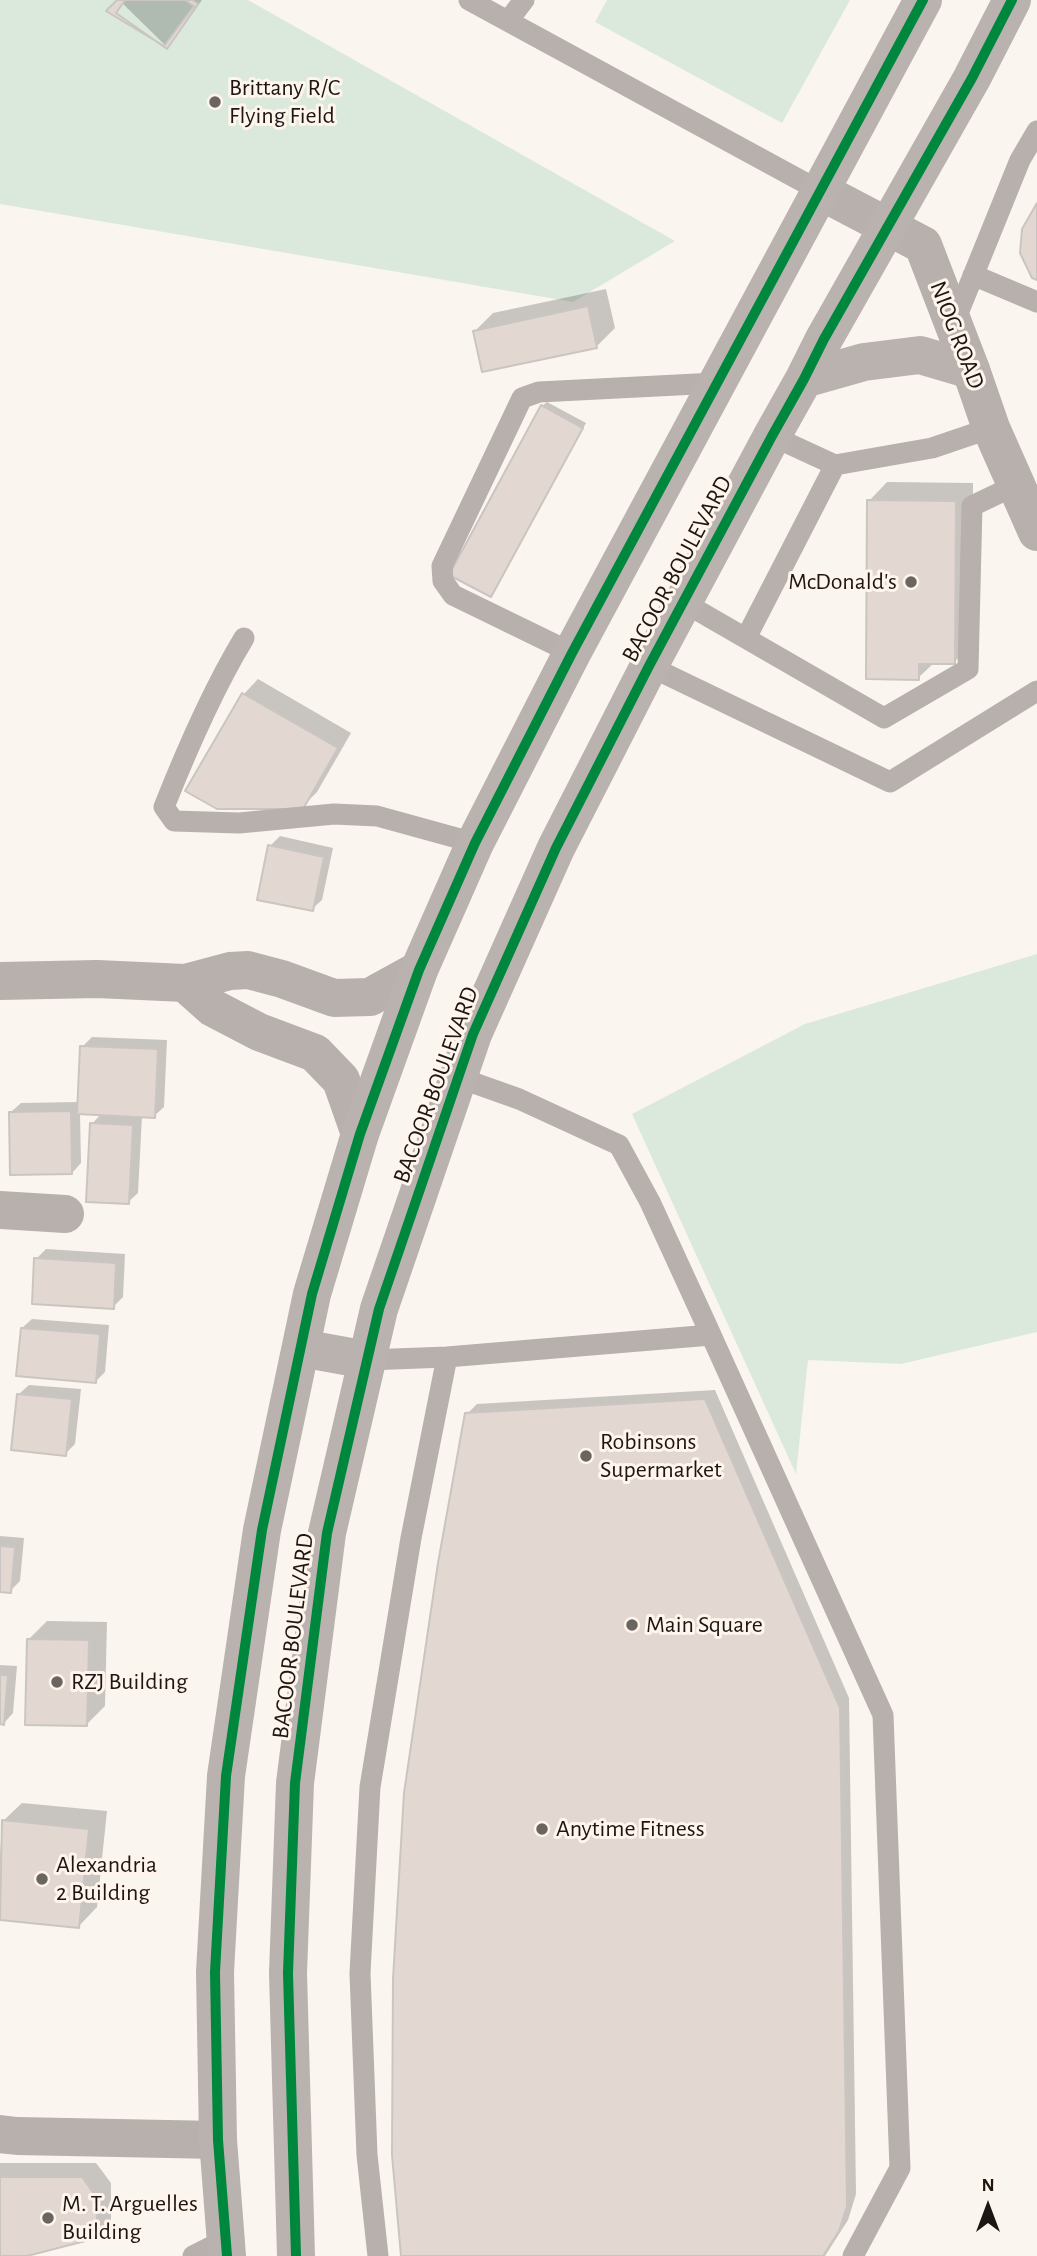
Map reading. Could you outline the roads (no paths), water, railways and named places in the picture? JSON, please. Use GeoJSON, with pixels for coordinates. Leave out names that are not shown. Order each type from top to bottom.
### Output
{"type":"FeatureCollection","features":[{"type":"Feature","properties":{"kind":"main road","name":"BACOOR BOULEVARD"},"geometry":{"type":"LineString","coordinates":[[215,2251],[218,2140],[215,1972],[226,1776],[262,1530],[312,1294],[360,1134],[419,970],[475,843],[572,653],[923,0]]}},
{"type":"Feature","properties":{"kind":"main road","name":"BACOOR BOULEVARD"},"geometry":{"type":"LineString","coordinates":[[296,2256],[288,1973],[295,1783],[327,1533],[379,1309],[473,1034],[556,848],[649,666],[824,339],[972,78],[1012,0]]}},
{"type":"Feature","properties":{"kind":"main road"},"geometry":{"type":"LineString","coordinates":[[972,78],[1037,12]]}},
{"type":"Feature","properties":{"kind":"main road"},"geometry":{"type":"LineString","coordinates":[[804,379],[864,362],[920,355],[971,370]]}},
{"type":"Feature","properties":{"kind":"main road"},"geometry":{"type":"LineString","coordinates":[[301,1348],[367,1360]]}},
{"type":"Feature","properties":{"kind":"street","name":"NIOG ROAD"},"geometry":{"type":"LineString","coordinates":[[820,191],[923,246],[991,428],[1037,532]]}},
{"type":"Feature","properties":{"kind":"street"},"geometry":{"type":"LineString","coordinates":[[0,981],[97,979],[185,983],[230,971],[248,970],[334,998],[370,997],[419,970]]}},
{"type":"Feature","properties":{"kind":"street"},"geometry":{"type":"LineString","coordinates":[[185,983],[214,1008],[259,1032],[315,1053],[341,1080],[360,1134]]}},
{"type":"Feature","properties":{"kind":"street"},"geometry":{"type":"LineString","coordinates":[[0,1210],[65,1214]]}},
{"type":"Feature","properties":{"kind":"street"},"geometry":{"type":"LineString","coordinates":[[0,2134],[218,2140]]}},
{"type":"Feature","properties":{"kind":"lane"},"geometry":{"type":"LineString","coordinates":[[470,0],[820,191]]}},
{"type":"Feature","properties":{"kind":"lane"},"geometry":{"type":"LineString","coordinates":[[508,21],[524,0]]}},
{"type":"Feature","properties":{"kind":"lane"},"geometry":{"type":"LineString","coordinates":[[954,325],[1020,160],[1037,131]]}},
{"type":"Feature","properties":{"kind":"lane"},"geometry":{"type":"LineString","coordinates":[[973,275],[1037,302]]}},
{"type":"Feature","properties":{"kind":"lane"},"geometry":{"type":"LineString","coordinates":[[572,653],[453,595],[443,581],[442,566],[522,398],[539,392],[716,383]]}},
{"type":"Feature","properties":{"kind":"lane"},"geometry":{"type":"LineString","coordinates":[[772,436],[835,465],[932,448],[991,428]]}},
{"type":"Feature","properties":{"kind":"lane"},"geometry":{"type":"LineString","coordinates":[[746,638],[835,465]]}},
{"type":"Feature","properties":{"kind":"lane"},"geometry":{"type":"LineString","coordinates":[[683,602],[884,718],[968,669],[972,506],[1016,485]]}},
{"type":"Feature","properties":{"kind":"lane"},"geometry":{"type":"LineString","coordinates":[[244,638],[222,675],[164,807],[174,821],[239,823],[334,814],[377,816],[475,843]]}},
{"type":"Feature","properties":{"kind":"lane"},"geometry":{"type":"LineString","coordinates":[[649,666],[890,782],[1037,691]]}},
{"type":"Feature","properties":{"kind":"lane"},"geometry":{"type":"LineString","coordinates":[[457,1077],[519,1099],[618,1145],[650,1202],[883,1715],[900,2168],[853,2256]]}},
{"type":"Feature","properties":{"kind":"lane"},"geometry":{"type":"LineString","coordinates":[[367,1360],[447,1357],[711,1335]]}},
{"type":"Feature","properties":{"kind":"lane"},"geometry":{"type":"LineString","coordinates":[[378,2256],[367,2155],[360,1973],[370,1787],[411,1538],[447,1357]]}},
{"type":"Feature","properties":{"kind":"place","name":"Brittany R/C Flying Field"},"geometry":{"type":"Point","coordinates":[215,102]}},
{"type":"Feature","properties":{"kind":"place","name":"McDonald's"},"geometry":{"type":"Point","coordinates":[911,582]}},
{"type":"Feature","properties":{"kind":"place","name":"Robinsons Supermarket"},"geometry":{"type":"Point","coordinates":[586,1456]}},
{"type":"Feature","properties":{"kind":"place","name":"Main Square"},"geometry":{"type":"Point","coordinates":[632,1625]}},
{"type":"Feature","properties":{"kind":"place","name":"RZJ Building"},"geometry":{"type":"Point","coordinates":[57,1682]}},
{"type":"Feature","properties":{"kind":"place","name":"Anytime Fitness"},"geometry":{"type":"Point","coordinates":[542,1829]}},
{"type":"Feature","properties":{"kind":"place","name":"Alexandria 2 Building"},"geometry":{"type":"Point","coordinates":[42,1879]}},
{"type":"Feature","properties":{"kind":"place","name":"M. T. Arguelles Building"},"geometry":{"type":"Point","coordinates":[48,2218]}}]}
